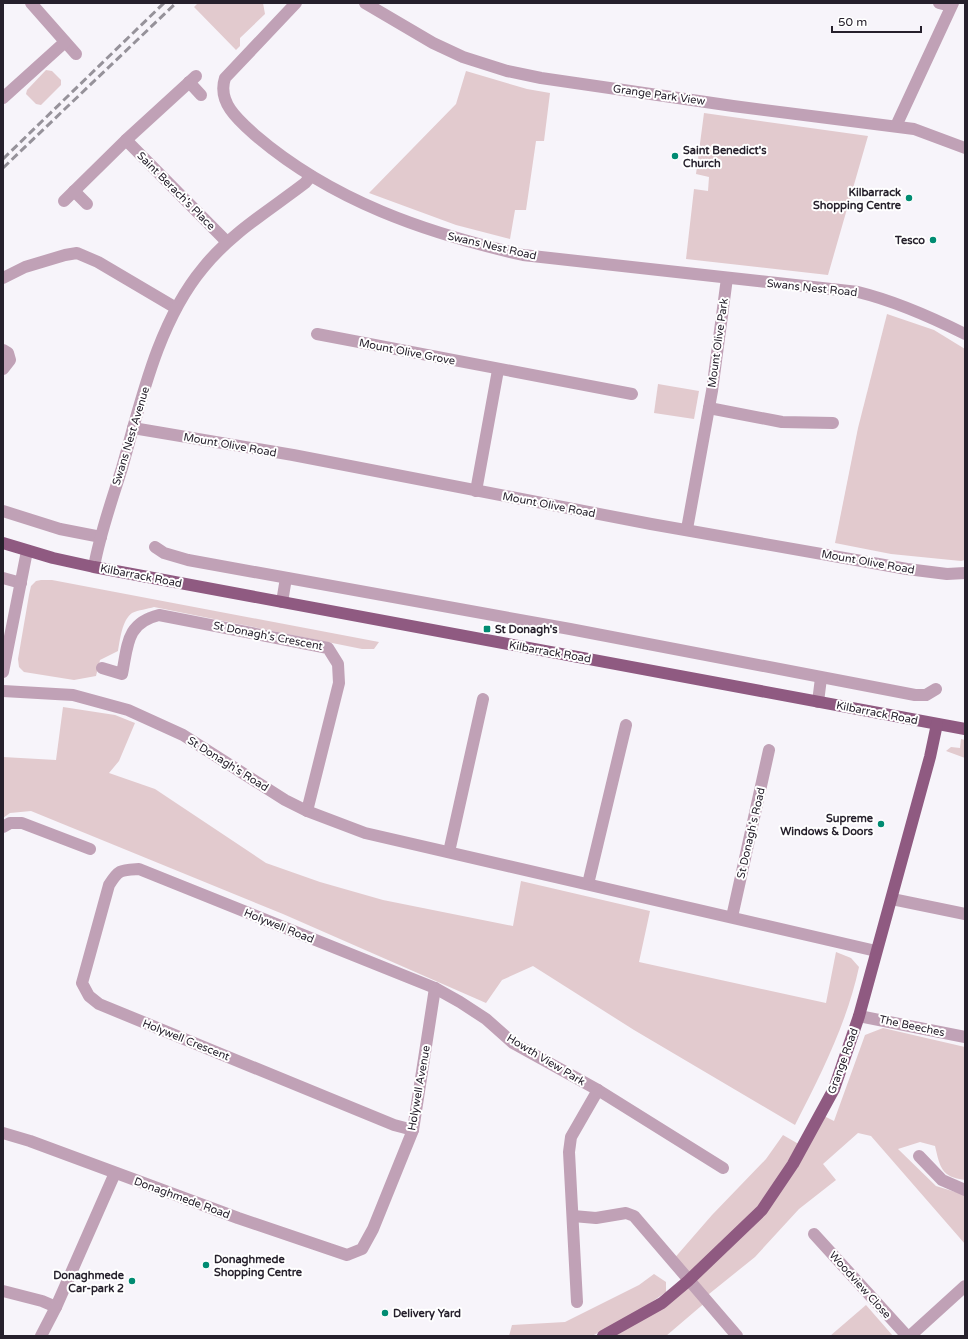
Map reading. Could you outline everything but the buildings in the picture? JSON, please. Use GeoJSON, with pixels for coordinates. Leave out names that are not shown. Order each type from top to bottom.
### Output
{"type":"FeatureCollection","features":[{"type":"Feature","properties":{"kind":"main road","name":"Kilbarrack Road"},"geometry":{"type":"LineString","coordinates":[[3,543],[27,551],[94,567],[965,728]]}},
{"type":"Feature","properties":{"kind":"main road","name":"Grange Road"},"geometry":{"type":"LineString","coordinates":[[604,1336],[662,1303],[688,1282],[762,1210],[788,1170],[834,1089],[859,1016],[930,757],[937,724]]}},
{"type":"Feature","properties":{"kind":"street","name":"Swans Nest Road"},"geometry":{"type":"LineString","coordinates":[[296,3],[225,78],[222,87],[224,98],[228,107],[247,128],[276,153],[311,176],[364,204],[427,230],[470,243],[523,255],[858,292],[881,297],[914,310],[965,334]]}},
{"type":"Feature","properties":{"kind":"street","name":"Grange Park View"},"geometry":{"type":"LineString","coordinates":[[365,3],[408,29],[449,50],[484,64],[524,75],[785,113],[896,126],[921,131],[965,148]]}},
{"type":"Feature","properties":{"kind":"street"},"geometry":{"type":"LineString","coordinates":[[896,126],[952,5],[939,3]]}},
{"type":"Feature","properties":{"kind":"street"},"geometry":{"type":"LineString","coordinates":[[31,4],[76,54]]}},
{"type":"Feature","properties":{"kind":"street"},"geometry":{"type":"LineString","coordinates":[[3,98],[65,42]]}},
{"type":"Feature","properties":{"kind":"street"},"geometry":{"type":"LineString","coordinates":[[64,201],[126,140],[193,79],[201,95]]}},
{"type":"Feature","properties":{"kind":"street","name":"Saint Berach's Place"},"geometry":{"type":"LineString","coordinates":[[126,140],[226,241]]}},
{"type":"Feature","properties":{"kind":"street","name":"Swans Nest Avenue"},"geometry":{"type":"LineString","coordinates":[[94,567],[101,537],[133,428],[164,334],[176,308],[194,278],[226,241],[293,192],[311,176]]}},
{"type":"Feature","properties":{"kind":"street"},"geometry":{"type":"LineString","coordinates":[[74,191],[87,204]]}},
{"type":"Feature","properties":{"kind":"street"},"geometry":{"type":"LineString","coordinates":[[3,278],[25,267],[65,254],[77,253],[98,262],[176,308]]}},
{"type":"Feature","properties":{"kind":"street","name":"Mount Olive Park"},"geometry":{"type":"LineString","coordinates":[[687,529],[709,408],[727,278]]}},
{"type":"Feature","properties":{"kind":"street","name":"Mount Olive Grove"},"geometry":{"type":"LineString","coordinates":[[317,334],[498,370],[632,394]]}},
{"type":"Feature","properties":{"kind":"street"},"geometry":{"type":"LineString","coordinates":[[3,350],[8,353],[10,360],[3,368]]}},
{"type":"Feature","properties":{"kind":"street"},"geometry":{"type":"LineString","coordinates":[[476,491],[498,370]]}},
{"type":"Feature","properties":{"kind":"street"},"geometry":{"type":"LineString","coordinates":[[709,408],[782,422],[832,423]]}},
{"type":"Feature","properties":{"kind":"street","name":"Mount Olive Road"},"geometry":{"type":"LineString","coordinates":[[133,428],[293,455],[476,491],[907,569],[947,574],[965,573]]}},
{"type":"Feature","properties":{"kind":"street"},"geometry":{"type":"LineString","coordinates":[[3,511],[60,529],[101,537]]}},
{"type":"Feature","properties":{"kind":"street"},"geometry":{"type":"LineString","coordinates":[[155,547],[164,553],[188,560],[821,678],[915,695],[926,695],[936,689]]}},
{"type":"Feature","properties":{"kind":"street"},"geometry":{"type":"LineString","coordinates":[[3,672],[27,551]]}},
{"type":"Feature","properties":{"kind":"street"},"geometry":{"type":"LineString","coordinates":[[3,578],[21,582]]}},
{"type":"Feature","properties":{"kind":"street"},"geometry":{"type":"LineString","coordinates":[[282,602],[286,578]]}},
{"type":"Feature","properties":{"kind":"street","name":"St Donagh's Crescent"},"geometry":{"type":"LineString","coordinates":[[102,668],[122,674],[131,631],[147,618],[159,615],[328,648],[338,664],[339,683],[307,811]]}},
{"type":"Feature","properties":{"kind":"street"},"geometry":{"type":"LineString","coordinates":[[818,702],[821,678]]}},
{"type":"Feature","properties":{"kind":"street","name":"St Donagh's Road"},"geometry":{"type":"LineString","coordinates":[[3,691],[73,695],[128,710],[183,735],[285,800],[307,811],[365,833],[876,951]]}},
{"type":"Feature","properties":{"kind":"street"},"geometry":{"type":"LineString","coordinates":[[449,852],[482,699]]}},
{"type":"Feature","properties":{"kind":"street"},"geometry":{"type":"LineString","coordinates":[[588,884],[626,725]]}},
{"type":"Feature","properties":{"kind":"street","name":"St Donagh's Road"},"geometry":{"type":"LineString","coordinates":[[732,917],[770,750]]}},
{"type":"Feature","properties":{"kind":"street"},"geometry":{"type":"LineString","coordinates":[[3,827],[10,823],[22,823],[90,849]]}},
{"type":"Feature","properties":{"kind":"street","name":"Holywell Road"},"geometry":{"type":"LineString","coordinates":[[122,870],[139,869],[435,988]]}},
{"type":"Feature","properties":{"kind":"street","name":"Holywell Crescent"},"geometry":{"type":"LineString","coordinates":[[122,870],[116,872],[109,885],[89,956],[82,983],[89,996],[99,1004],[156,1028],[394,1125],[413,1130]]}},
{"type":"Feature","properties":{"kind":"street"},"geometry":{"type":"LineString","coordinates":[[892,899],[965,914]]}},
{"type":"Feature","properties":{"kind":"street","name":"Howth View Park"},"geometry":{"type":"LineString","coordinates":[[435,988],[486,1019],[513,1043],[598,1090],[723,1168]]}},
{"type":"Feature","properties":{"kind":"street","name":"Holywell Avenue"},"geometry":{"type":"LineString","coordinates":[[362,1249],[373,1229],[413,1130],[435,988]]}},
{"type":"Feature","properties":{"kind":"street","name":"The Beeches"},"geometry":{"type":"LineString","coordinates":[[859,1016],[965,1037]]}},
{"type":"Feature","properties":{"kind":"street","name":"Howth View Park"},"geometry":{"type":"LineString","coordinates":[[577,1302],[569,1152],[571,1137],[598,1090]]}},
{"type":"Feature","properties":{"kind":"street","name":"Donaghmede Road"},"geometry":{"type":"LineString","coordinates":[[3,1133],[30,1141],[348,1256],[362,1249]]}},
{"type":"Feature","properties":{"kind":"street"},"geometry":{"type":"LineString","coordinates":[[919,1156],[942,1180],[965,1190]]}},
{"type":"Feature","properties":{"kind":"street"},"geometry":{"type":"LineString","coordinates":[[41,1336],[56,1307],[115,1173]]}},
{"type":"Feature","properties":{"kind":"street"},"geometry":{"type":"LineString","coordinates":[[573,1216],[596,1218],[626,1213],[634,1216],[688,1282],[737,1336]]}},
{"type":"Feature","properties":{"kind":"street","name":"Woodview Close"},"geometry":{"type":"LineString","coordinates":[[814,1234],[907,1336]]}},
{"type":"Feature","properties":{"kind":"street"},"geometry":{"type":"LineString","coordinates":[[910,1336],[965,1286]]}},
{"type":"Feature","properties":{"kind":"street"},"geometry":{"type":"LineString","coordinates":[[3,1291],[42,1301],[56,1307]]}},
{"type":"Feature","properties":{"kind":"shaded area"},"geometry":{"type":"Polygon","coordinates":[[[198,3],[263,3],[265,14],[240,38],[240,46],[236,50],[194,7],[198,3]]]}},
{"type":"Feature","properties":{"kind":"shaded area"},"geometry":{"type":"Polygon","coordinates":[[[46,70],[52,71],[61,80],[61,85],[41,105],[36,104],[26,94],[27,90],[46,70]]]}},
{"type":"Feature","properties":{"kind":"shaded area"},"geometry":{"type":"Polygon","coordinates":[[[466,71],[527,89],[550,93],[544,141],[536,141],[526,210],[515,210],[510,239],[456,225],[369,193],[456,104],[466,71]]]}},
{"type":"Feature","properties":{"kind":"shaded area"},"geometry":{"type":"Polygon","coordinates":[[[704,113],[868,136],[828,275],[686,259],[694,189],[708,191],[709,177],[696,174],[704,113]]]}},
{"type":"Feature","properties":{"kind":"shaded area"},"geometry":{"type":"Polygon","coordinates":[[[887,314],[934,330],[965,349],[965,560],[961,561],[891,554],[835,543],[858,428],[887,314]]]}},
{"type":"Feature","properties":{"kind":"shaded area"},"geometry":{"type":"Polygon","coordinates":[[[658,384],[699,391],[694,419],[654,413],[658,384]]]}},
{"type":"Feature","properties":{"kind":"shaded area"},"geometry":{"type":"Polygon","coordinates":[[[52,580],[379,642],[374,649],[362,649],[154,607],[134,612],[129,616],[122,630],[118,651],[100,660],[96,676],[74,680],[24,672],[19,667],[18,659],[29,595],[31,586],[36,581],[52,580]]]}},
{"type":"Feature","properties":{"kind":"shaded area"},"geometry":{"type":"Polygon","coordinates":[[[63,707],[115,715],[135,723],[119,761],[109,773],[155,789],[266,863],[320,882],[383,900],[513,926],[521,881],[650,911],[639,962],[826,1003],[836,952],[851,958],[859,967],[848,1008],[824,1067],[795,1125],[634,1030],[533,966],[502,980],[486,1003],[283,914],[31,811],[10,813],[3,818],[3,757],[56,760],[63,707]]]}},
{"type":"Feature","properties":{"kind":"shaded area"},"geometry":{"type":"Polygon","coordinates":[[[961,739],[965,740],[965,758],[946,751],[951,747],[960,748],[961,739]]]}},
{"type":"Feature","properties":{"kind":"shaded area"},"geometry":{"type":"Polygon","coordinates":[[[883,1028],[965,1047],[965,1180],[957,1179],[943,1170],[938,1160],[935,1146],[920,1142],[898,1149],[936,1186],[965,1195],[965,1244],[871,1136],[858,1133],[823,1164],[836,1180],[799,1209],[755,1257],[704,1298],[707,1301],[666,1336],[604,1336],[688,1282],[672,1261],[712,1215],[766,1159],[783,1135],[802,1146],[820,1114],[834,1121],[865,1035],[883,1028]]]}},
{"type":"Feature","properties":{"kind":"shaded area"},"geometry":{"type":"Polygon","coordinates":[[[654,1274],[666,1282],[666,1292],[636,1313],[592,1336],[509,1336],[512,1325],[565,1322],[639,1285],[654,1274]]]}},
{"type":"Feature","properties":{"kind":"shaded area"},"geometry":{"type":"Polygon","coordinates":[[[866,1305],[893,1336],[830,1336],[866,1305]]]}},
{"type":"Feature","properties":{"kind":"railway"},"geometry":{"type":"LineString","coordinates":[[3,159],[164,3]]}},
{"type":"Feature","properties":{"kind":"railway"},"geometry":{"type":"LineString","coordinates":[[3,168],[176,3]]}},
{"type":"Feature","properties":{"kind":"place","name":"Saint Benedict's Church"},"geometry":{"type":"Point","coordinates":[675,156]}},
{"type":"Feature","properties":{"kind":"place","name":"Kilbarrack Shopping Centre"},"geometry":{"type":"Point","coordinates":[909,198]}},
{"type":"Feature","properties":{"kind":"place","name":"Tesco"},"geometry":{"type":"Point","coordinates":[933,240]}},
{"type":"Feature","properties":{"kind":"place","name":"St Donagh's"},"geometry":{"type":"Point","coordinates":[487,629]}},
{"type":"Feature","properties":{"kind":"place","name":"Supreme Windows & Doors"},"geometry":{"type":"Point","coordinates":[881,824]}},
{"type":"Feature","properties":{"kind":"place","name":"Donaghmede Shopping Centre"},"geometry":{"type":"Point","coordinates":[206,1265]}},
{"type":"Feature","properties":{"kind":"place","name":"Donaghmede Car-park 2"},"geometry":{"type":"Point","coordinates":[132,1281]}},
{"type":"Feature","properties":{"kind":"place","name":"Delivery Yard"},"geometry":{"type":"Point","coordinates":[385,1313]}}]}
